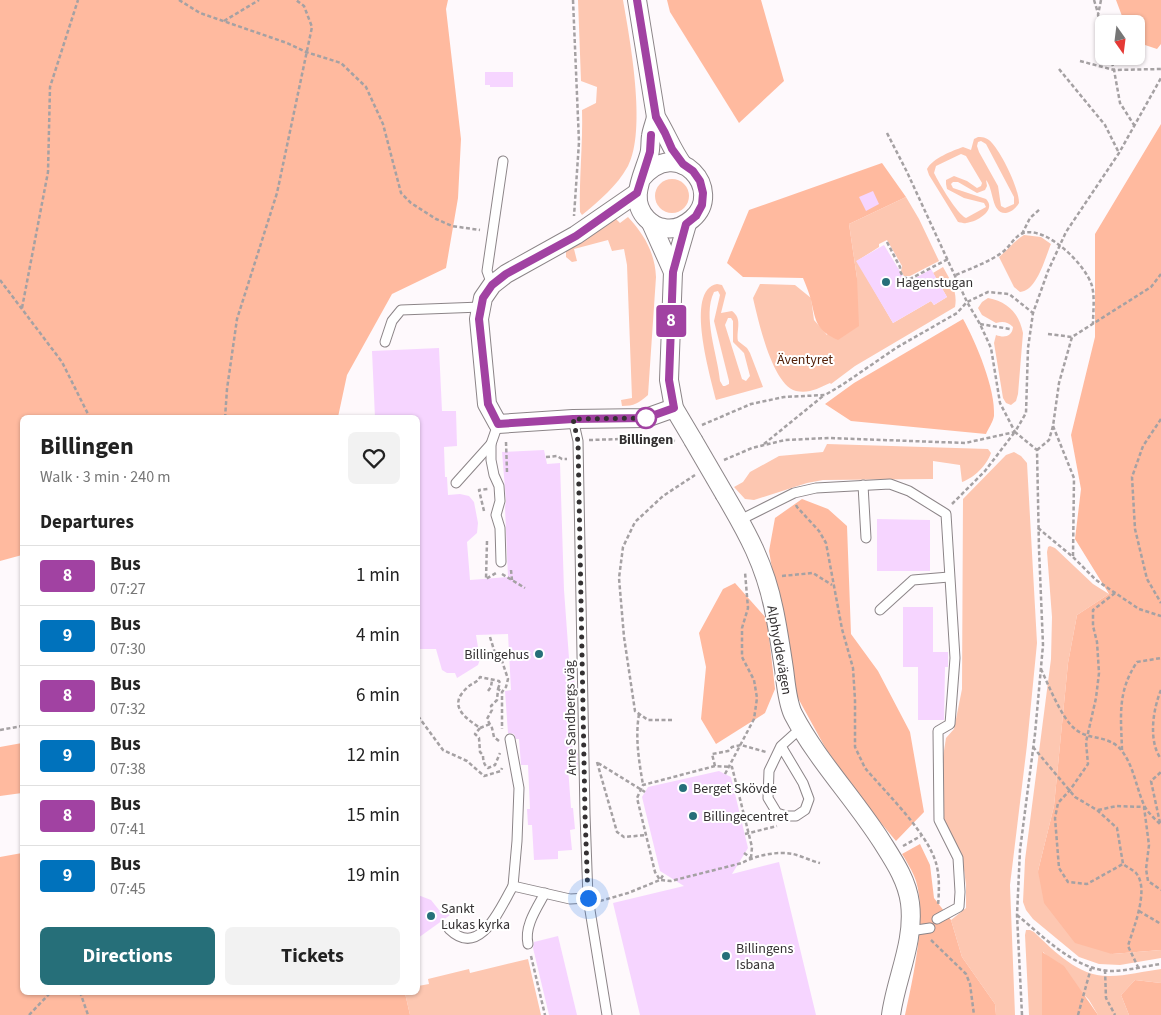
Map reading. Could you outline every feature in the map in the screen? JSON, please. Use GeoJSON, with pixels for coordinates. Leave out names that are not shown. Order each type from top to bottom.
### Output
{"type":"FeatureCollection","features":[{"type":"Feature","properties":{"kind":"street"},"geometry":{"type":"LineString","coordinates":[[637,0],[656,117],[672,149],[683,164],[693,171],[700,181],[703,193],[702,205],[696,216],[678,228],[669,229],[651,223],[643,215],[638,204],[639,186],[650,152],[651,135],[656,117]]}},
{"type":"Feature","properties":{"kind":"street"},"geometry":{"type":"LineString","coordinates":[[674,408],[646,418],[573,419],[498,424],[488,404],[479,319],[483,298],[492,285],[522,265],[576,236],[639,186],[648,170],[659,164],[671,162],[683,164]]}},
{"type":"Feature","properties":{"kind":"street","name":"Alphyddevägen"},"geometry":{"type":"LineString","coordinates":[[651,223],[673,272]]}},
{"type":"Feature","properties":{"kind":"street","name":"Alphyddevägen"},"geometry":{"type":"LineString","coordinates":[[686,224],[673,272],[669,380],[674,408],[740,520],[760,559],[774,609],[786,690],[792,711],[801,728],[877,834],[898,867],[906,884],[910,904],[910,931],[891,1015]]}},
{"type":"Feature","properties":{"kind":"lane"},"geometry":{"type":"LineString","coordinates":[[492,285],[487,271],[503,161]]}},
{"type":"Feature","properties":{"kind":"lane"},"geometry":{"type":"LineString","coordinates":[[385,342],[392,321],[401,310],[481,307]]}},
{"type":"Feature","properties":{"kind":"lane","name":"Arne Sandbergs väg"},"geometry":{"type":"LineString","coordinates":[[573,419],[578,441],[579,459],[588,898],[607,1015]]}},
{"type":"Feature","properties":{"kind":"lane"},"geometry":{"type":"LineString","coordinates":[[498,424],[491,444],[491,460],[494,475],[499,486],[500,501],[496,515],[500,528],[501,562]]}},
{"type":"Feature","properties":{"kind":"lane"},"geometry":{"type":"LineString","coordinates":[[456,483],[491,444]]}},
{"type":"Feature","properties":{"kind":"lane"},"geometry":{"type":"LineString","coordinates":[[740,520],[794,493],[816,488],[890,484],[926,500],[946,514],[955,658],[950,724],[938,732],[939,820],[958,858],[960,892],[959,907],[937,919]]}},
{"type":"Feature","properties":{"kind":"lane"},"geometry":{"type":"LineString","coordinates":[[863,485],[866,538]]}},
{"type":"Feature","properties":{"kind":"lane"},"geometry":{"type":"LineString","coordinates":[[880,610],[913,580],[949,577]]}},
{"type":"Feature","properties":{"kind":"lane"},"geometry":{"type":"LineString","coordinates":[[781,746],[803,783],[809,799],[805,810],[796,816],[786,816],[777,813],[768,798],[769,772],[781,746],[801,728]]}},
{"type":"Feature","properties":{"kind":"lane"},"geometry":{"type":"LineString","coordinates":[[449,929],[455,935],[467,938],[477,937],[484,933],[512,886],[517,841],[519,788],[506,741]]}},
{"type":"Feature","properties":{"kind":"lane"},"geometry":{"type":"LineString","coordinates":[[512,886],[570,899],[588,898]]}},
{"type":"Feature","properties":{"kind":"lane"},"geometry":{"type":"LineString","coordinates":[[528,944],[526,936],[530,923],[545,893]]}},
{"type":"Feature","properties":{"kind":"lane"},"geometry":{"type":"LineString","coordinates":[[910,931],[930,928]]}},
{"type":"Feature","properties":{"kind":"path"},"geometry":{"type":"LineString","coordinates":[[22,308],[48,172],[50,88],[78,0]]}},
{"type":"Feature","properties":{"kind":"path"},"geometry":{"type":"LineString","coordinates":[[180,0],[200,14],[341,63],[366,87],[383,124],[401,193],[411,204],[452,226],[493,232]]}},
{"type":"Feature","properties":{"kind":"path"},"geometry":{"type":"LineString","coordinates":[[223,21],[259,0]]}},
{"type":"Feature","properties":{"kind":"path"},"geometry":{"type":"LineString","coordinates":[[225,415],[237,319],[277,193],[312,26],[304,6],[296,0]]}},
{"type":"Feature","properties":{"kind":"path"},"geometry":{"type":"LineString","coordinates":[[574,0],[579,142],[574,225]]}},
{"type":"Feature","properties":{"kind":"path"},"geometry":{"type":"LineString","coordinates":[[1094,0],[1098,15]]}},
{"type":"Feature","properties":{"kind":"path"},"geometry":{"type":"LineString","coordinates":[[1098,15],[1100,0]]}},
{"type":"Feature","properties":{"kind":"path"},"geometry":{"type":"LineString","coordinates":[[1080,61],[1114,70],[1161,69]]}},
{"type":"Feature","properties":{"kind":"path"},"geometry":{"type":"LineString","coordinates":[[1113,65],[1120,103],[1134,125]]}},
{"type":"Feature","properties":{"kind":"path"},"geometry":{"type":"LineString","coordinates":[[1059,69],[1105,125],[1119,153]]}},
{"type":"Feature","properties":{"kind":"path"},"geometry":{"type":"LineString","coordinates":[[946,514],[955,500],[985,471],[1015,432],[1026,413],[1028,348],[1033,313],[1048,270],[1066,232],[1119,153],[1161,78]]}},
{"type":"Feature","properties":{"kind":"path"},"geometry":{"type":"LineString","coordinates":[[887,133],[967,302],[991,348],[1000,403],[1015,432],[1037,450],[1043,645],[1020,850],[1017,915],[1022,1015]]}},
{"type":"Feature","properties":{"kind":"path"},"geometry":{"type":"LineString","coordinates":[[956,276],[997,255],[1022,234],[1030,218],[1040,209]]}},
{"type":"Feature","properties":{"kind":"path"},"geometry":{"type":"LineString","coordinates":[[1022,234],[1037,234],[1060,245],[1072,256],[1091,285],[1093,324]]}},
{"type":"Feature","properties":{"kind":"path"},"geometry":{"type":"LineString","coordinates":[[887,242],[900,267],[902,277],[910,279],[948,259]]}},
{"type":"Feature","properties":{"kind":"path"},"geometry":{"type":"LineString","coordinates":[[1048,334],[1072,337],[1151,287],[1161,274]]}},
{"type":"Feature","properties":{"kind":"path"},"geometry":{"type":"LineString","coordinates":[[0,280],[62,362],[88,415]]}},
{"type":"Feature","properties":{"kind":"path"},"geometry":{"type":"LineString","coordinates":[[762,445],[825,395],[896,348],[957,313],[967,302],[988,292],[1009,294],[1033,313]]}},
{"type":"Feature","properties":{"kind":"path"},"geometry":{"type":"LineString","coordinates":[[980,324],[1010,329]]}},
{"type":"Feature","properties":{"kind":"path"},"geometry":{"type":"LineString","coordinates":[[1037,450],[1049,440],[1053,426],[1059,383],[1072,337]]}},
{"type":"Feature","properties":{"kind":"path"},"geometry":{"type":"LineString","coordinates":[[578,441],[690,436],[750,404],[784,398],[825,395]]}},
{"type":"Feature","properties":{"kind":"path"},"geometry":{"type":"LineString","coordinates":[[1161,419],[1143,446],[1132,477],[1135,529],[1147,579],[1161,603]]}},
{"type":"Feature","properties":{"kind":"path"},"geometry":{"type":"LineString","coordinates":[[1053,426],[1074,478],[1073,557]]}},
{"type":"Feature","properties":{"kind":"path"},"geometry":{"type":"LineString","coordinates":[[546,456],[557,456],[562,460],[579,459]]}},
{"type":"Feature","properties":{"kind":"path"},"geometry":{"type":"LineString","coordinates":[[794,493],[797,507],[819,530],[826,543],[842,628],[853,668],[856,700],[856,747],[864,768],[912,824],[936,863],[939,880],[937,919]]}},
{"type":"Feature","properties":{"kind":"path"},"geometry":{"type":"LineString","coordinates":[[1038,528],[1073,557],[1096,580],[1139,609],[1161,616]]}},
{"type":"Feature","properties":{"kind":"path"},"geometry":{"type":"LineString","coordinates":[[725,774],[754,719],[757,698],[754,680],[742,657],[742,628],[748,608],[744,566]]}},
{"type":"Feature","properties":{"kind":"path"},"geometry":{"type":"LineString","coordinates":[[499,572],[525,588]]}},
{"type":"Feature","properties":{"kind":"path"},"geometry":{"type":"LineString","coordinates":[[766,578],[813,572],[833,586]]}},
{"type":"Feature","properties":{"kind":"path"},"geometry":{"type":"LineString","coordinates":[[1115,593],[1093,610],[1093,626],[1097,642],[1099,673],[1096,698],[1086,742],[1088,764],[1070,790],[1058,803],[1055,818],[1059,868],[1068,882],[1087,884],[1123,864]]}},
{"type":"Feature","properties":{"kind":"path"},"geometry":{"type":"LineString","coordinates":[[490,637],[494,650],[501,658],[508,679],[506,687],[502,692],[502,731],[506,741]]}},
{"type":"Feature","properties":{"kind":"path"},"geometry":{"type":"LineString","coordinates":[[1122,751],[1121,702],[1129,675],[1138,662],[1161,658]]}},
{"type":"Feature","properties":{"kind":"path"},"geometry":{"type":"LineString","coordinates":[[1041,669],[1065,716],[1075,729],[1087,735],[1113,741],[1122,751],[1133,771],[1144,807],[1149,845],[1146,869],[1148,882],[1161,890]]}},
{"type":"Feature","properties":{"kind":"path"},"geometry":{"type":"LineString","coordinates":[[480,728],[469,722],[461,714],[459,698],[462,691],[477,682],[480,677],[499,681],[500,683],[497,700],[491,706],[492,710],[487,718],[494,737],[506,741]]}},
{"type":"Feature","properties":{"kind":"path"},"geometry":{"type":"LineString","coordinates":[[488,691],[492,680]]}},
{"type":"Feature","properties":{"kind":"path"},"geometry":{"type":"LineString","coordinates":[[498,689],[502,692]]}},
{"type":"Feature","properties":{"kind":"path"},"geometry":{"type":"LineString","coordinates":[[1161,690],[1154,714],[1153,733],[1157,754],[1161,759]]}},
{"type":"Feature","properties":{"kind":"path"},"geometry":{"type":"LineString","coordinates":[[639,714],[637,727],[643,785],[637,798],[655,872],[660,880]]}},
{"type":"Feature","properties":{"kind":"path"},"geometry":{"type":"LineString","coordinates":[[420,719],[443,750],[468,761],[484,776],[501,770],[503,763]]}},
{"type":"Feature","properties":{"kind":"path"},"geometry":{"type":"LineString","coordinates":[[490,724],[480,728],[474,734],[480,738],[480,752],[488,768],[494,765],[501,750]]}},
{"type":"Feature","properties":{"kind":"path"},"geometry":{"type":"LineString","coordinates":[[0,730],[20,726]]}},
{"type":"Feature","properties":{"kind":"path"},"geometry":{"type":"LineString","coordinates":[[714,766],[712,754],[728,751],[741,745],[777,755]]}},
{"type":"Feature","properties":{"kind":"path"},"geometry":{"type":"LineString","coordinates":[[1033,747],[1075,797],[1097,810],[1117,828],[1123,864],[1137,874],[1142,887],[1138,911],[1128,946],[1138,967]]}},
{"type":"Feature","properties":{"kind":"path"},"geometry":{"type":"LineString","coordinates":[[597,762],[617,832],[624,837],[646,835]]}},
{"type":"Feature","properties":{"kind":"path"},"geometry":{"type":"LineString","coordinates":[[643,785],[714,766],[732,767],[752,847],[751,858]]}},
{"type":"Feature","properties":{"kind":"path"},"geometry":{"type":"LineString","coordinates":[[640,789],[645,784],[715,767],[728,769]]}},
{"type":"Feature","properties":{"kind":"path"},"geometry":{"type":"LineString","coordinates":[[606,768],[645,792]]}},
{"type":"Feature","properties":{"kind":"path"},"geometry":{"type":"LineString","coordinates":[[1161,772],[1151,781],[1161,825]]}},
{"type":"Feature","properties":{"kind":"path"},"geometry":{"type":"LineString","coordinates":[[1097,810],[1117,806],[1144,807],[1161,825]]}},
{"type":"Feature","properties":{"kind":"path"},"geometry":{"type":"LineString","coordinates":[[744,834],[778,826]]}},
{"type":"Feature","properties":{"kind":"path"},"geometry":{"type":"LineString","coordinates":[[744,853],[751,858]]}},
{"type":"Feature","properties":{"kind":"path"},"geometry":{"type":"LineString","coordinates":[[602,900],[660,880],[671,880],[751,858],[777,853],[794,854],[806,860],[820,863]]}},
{"type":"Feature","properties":{"kind":"path"},"geometry":{"type":"LineString","coordinates":[[660,880],[664,874]]}},
{"type":"Feature","properties":{"kind":"path"},"geometry":{"type":"LineString","coordinates":[[1138,911],[1161,924]]}},
{"type":"Feature","properties":{"kind":"path"},"geometry":{"type":"LineString","coordinates":[[1017,915],[1066,954],[1091,968],[1112,971],[1161,964]]}},
{"type":"Feature","properties":{"kind":"path"},"geometry":{"type":"LineString","coordinates":[[930,928],[929,938],[935,946],[966,974],[970,984],[974,1015]]}},
{"type":"Feature","properties":{"kind":"path"},"geometry":{"type":"LineString","coordinates":[[528,944],[545,1015]]}},
{"type":"Feature","properties":{"kind":"path"},"geometry":{"type":"LineString","coordinates":[[1078,1015],[1091,968]]}},
{"type":"Feature","properties":{"kind":"path"},"geometry":{"type":"LineString","coordinates":[[1105,970],[1106,998],[1115,1015]]}},
{"type":"Feature","properties":{"kind":"path"},"geometry":{"type":"LineString","coordinates":[[29,1015],[47,995]]}},
{"type":"Feature","properties":{"kind":"path"},"geometry":{"type":"LineString","coordinates":[[81,995],[88,1015]]}},
{"type":"Feature","properties":{"kind":"green space"},"geometry":{"type":"Polygon","coordinates":[[[578,0],[623,0],[633,61],[637,108],[634,150],[628,166],[613,187],[582,215],[580,212],[580,199],[582,110],[596,103],[597,87],[581,81],[578,0]]]}},
{"type":"Feature","properties":{"kind":"green space"},"geometry":{"type":"Polygon","coordinates":[[[978,137],[986,138],[996,148],[1013,180],[1019,203],[1010,212],[1001,212],[995,205],[986,180],[987,186],[985,190],[977,193],[958,182],[953,182],[951,184],[953,188],[986,199],[989,203],[989,207],[984,215],[964,223],[958,222],[927,169],[934,161],[948,153],[963,147],[971,150],[974,139],[978,137]],[[981,141],[978,142],[977,146],[979,152],[998,186],[1001,206],[1005,208],[1014,204],[1014,197],[986,144],[981,141]],[[961,154],[936,166],[934,173],[953,205],[966,218],[986,207],[984,203],[964,198],[947,189],[946,180],[954,176],[967,181],[977,188],[981,186],[982,183],[966,156],[961,154]]]}},
{"type":"Feature","properties":{"kind":"green space"},"geometry":{"type":"Polygon","coordinates":[[[672,179],[679,180],[684,184],[688,189],[688,203],[684,208],[679,212],[672,213],[665,212],[660,208],[656,203],[655,196],[656,189],[660,184],[665,180],[672,179]]]}},
{"type":"Feature","properties":{"kind":"green space","name":"Äventyret"},"geometry":{"type":"Polygon","coordinates":[[[906,197],[939,261],[910,276],[904,276],[901,271],[902,266],[887,240],[857,261],[893,323],[931,301],[934,305],[947,297],[933,273],[943,267],[954,291],[955,307],[855,366],[831,384],[805,392],[796,391],[787,386],[773,364],[758,321],[753,298],[760,284],[795,285],[811,298],[814,320],[827,335],[857,278],[849,224],[906,197]]]}},
{"type":"Feature","properties":{"kind":"green space"},"geometry":{"type":"Polygon","coordinates":[[[628,217],[648,244],[656,277],[648,395],[636,404],[622,406],[621,400],[632,398],[627,265],[624,249],[612,251],[608,240],[574,249],[577,261],[572,262],[566,257],[566,251],[569,246],[592,234],[615,218],[620,223],[628,217]]]}},
{"type":"Feature","properties":{"kind":"green space"},"geometry":{"type":"Polygon","coordinates":[[[1024,235],[1041,237],[1051,244],[1036,280],[1026,290],[1020,292],[1014,287],[999,257],[1024,235]]]}},
{"type":"Feature","properties":{"kind":"green space"},"geometry":{"type":"Polygon","coordinates":[[[717,284],[722,285],[726,293],[721,313],[732,311],[735,314],[738,321],[738,341],[750,353],[763,387],[716,400],[702,336],[702,302],[707,290],[717,284]],[[718,291],[714,292],[711,302],[710,324],[720,381],[725,386],[729,384],[729,381],[714,321],[720,295],[718,291]],[[728,318],[725,325],[742,379],[746,381],[750,376],[744,353],[733,342],[733,321],[731,318],[728,318]]]}},
{"type":"Feature","properties":{"kind":"green space"},"geometry":{"type":"Polygon","coordinates":[[[988,298],[1001,302],[1012,310],[1019,320],[1023,333],[1018,394],[1016,401],[1011,405],[1006,403],[1003,398],[994,343],[996,335],[1007,336],[1011,333],[1013,327],[1005,322],[996,323],[982,315],[978,308],[988,298]]]}},
{"type":"Feature","properties":{"kind":"green space"},"geometry":{"type":"Polygon","coordinates":[[[827,444],[988,449],[991,453],[980,470],[962,482],[960,465],[933,461],[933,479],[823,480],[807,483],[754,500],[745,499],[734,487],[743,482],[750,472],[779,456],[823,452],[827,444]]]}},
{"type":"Feature","properties":{"kind":"green space"},"geometry":{"type":"Polygon","coordinates":[[[1014,452],[1027,463],[1037,643],[1010,885],[1015,1015],[996,1015],[995,1004],[962,957],[951,920],[966,908],[966,885],[962,855],[945,824],[942,808],[943,757],[946,738],[954,729],[962,689],[963,499],[1006,455],[1014,452]]]}},
{"type":"Feature","properties":{"kind":"green space"},"geometry":{"type":"Polygon","coordinates":[[[1050,546],[1055,548],[1093,584],[1109,594],[1077,615],[1068,663],[1054,806],[1038,871],[1112,954],[1161,950],[1161,958],[1120,965],[1099,964],[1079,957],[1033,919],[1023,902],[1025,860],[1051,659],[1052,617],[1047,552],[1050,546]]]}},
{"type":"Feature","properties":{"kind":"green space"},"geometry":{"type":"Polygon","coordinates":[[[1026,930],[1034,932],[1068,962],[1088,972],[1116,976],[1161,969],[1161,983],[1135,980],[1121,995],[1129,1015],[1098,1015],[1089,1000],[1043,952],[1042,1015],[1029,1015],[1026,930]]]}},
{"type":"Feature","properties":{"kind":"green space"},"geometry":{"type":"Polygon","coordinates":[[[528,959],[541,1015],[410,1015],[405,995],[420,995],[420,986],[429,984],[428,979],[469,969],[470,973],[528,959]]]}},
{"type":"Feature","properties":{"kind":"shaded area"},"geometry":{"type":"Polygon","coordinates":[[[0,0],[448,0],[446,9],[461,139],[458,198],[446,268],[392,294],[347,375],[338,415],[20,415],[20,556],[0,561],[0,0]]]}},
{"type":"Feature","properties":{"kind":"shaded area"},"geometry":{"type":"Polygon","coordinates":[[[667,0],[761,0],[784,81],[739,123],[670,12],[667,0]]]}},
{"type":"Feature","properties":{"kind":"shaded area"},"geometry":{"type":"Polygon","coordinates":[[[1116,0],[1161,0],[1161,44],[1157,49],[1145,45],[1145,15],[1122,15],[1116,0]]]}},
{"type":"Feature","properties":{"kind":"shaded area"},"geometry":{"type":"Polygon","coordinates":[[[1161,124],[1161,950],[1112,954],[1075,943],[1044,903],[1038,871],[1054,806],[1068,663],[1077,615],[1109,594],[1075,539],[1081,489],[1071,435],[1095,337],[1095,234],[1161,124]]]}},
{"type":"Feature","properties":{"kind":"shaded area"},"geometry":{"type":"Polygon","coordinates":[[[882,163],[906,197],[849,224],[857,278],[859,326],[838,340],[825,333],[818,324],[803,278],[743,277],[727,263],[749,210],[882,163]]]}},
{"type":"Feature","properties":{"kind":"shaded area"},"geometry":{"type":"Polygon","coordinates":[[[963,319],[974,340],[992,393],[994,416],[986,434],[851,421],[825,404],[854,383],[963,319]]]}},
{"type":"Feature","properties":{"kind":"shaded area"},"geometry":{"type":"Polygon","coordinates":[[[802,499],[828,509],[847,526],[851,634],[878,671],[910,732],[924,812],[896,841],[870,810],[826,749],[793,689],[769,551],[775,518],[802,499]]]}},
{"type":"Feature","properties":{"kind":"shaded area"},"geometry":{"type":"Polygon","coordinates":[[[735,583],[767,619],[775,689],[765,713],[716,744],[701,719],[706,667],[699,633],[723,589],[735,583]]]}},
{"type":"Feature","properties":{"kind":"shaded area"},"geometry":{"type":"Polygon","coordinates":[[[20,743],[20,793],[0,796],[0,747],[20,743]]]}},
{"type":"Feature","properties":{"kind":"shaded area"},"geometry":{"type":"Polygon","coordinates":[[[920,844],[930,865],[934,898],[951,920],[962,957],[995,1004],[996,1015],[905,1015],[918,948],[920,912],[916,881],[902,854],[920,844]]]}},
{"type":"Feature","properties":{"kind":"shaded area"},"geometry":{"type":"Polygon","coordinates":[[[20,853],[20,995],[405,995],[410,1015],[0,1015],[0,857],[20,853]]]}},
{"type":"Feature","properties":{"kind":"shaded area"},"geometry":{"type":"Polygon","coordinates":[[[1042,952],[1064,966],[1098,1015],[1042,1015],[1042,952]]]}},
{"type":"Feature","properties":{"kind":"shaded area"},"geometry":{"type":"Polygon","coordinates":[[[1135,980],[1161,983],[1161,1015],[1129,1015],[1121,995],[1135,980]]]}},
{"type":"Feature","properties":{"kind":"building"},"geometry":{"type":"Polygon","coordinates":[[[485,72],[513,72],[513,87],[490,87],[490,85],[485,85],[485,72]]]}},
{"type":"Feature","properties":{"kind":"building"},"geometry":{"type":"Polygon","coordinates":[[[873,191],[879,204],[866,211],[859,197],[873,191]]]}},
{"type":"Feature","properties":{"kind":"building","name":"Hagenstugan"},"geometry":{"type":"Polygon","coordinates":[[[884,245],[907,283],[931,269],[947,297],[934,305],[931,301],[893,323],[856,261],[884,245]]]}},
{"type":"Feature","properties":{"kind":"building","name":"Billingehus"},"geometry":{"type":"Polygon","coordinates":[[[439,348],[442,411],[456,411],[457,446],[444,447],[448,495],[460,494],[469,496],[474,502],[478,523],[477,533],[467,542],[470,580],[508,577],[506,501],[502,452],[544,450],[547,464],[560,463],[564,590],[570,672],[574,672],[575,702],[570,702],[573,752],[578,753],[578,767],[568,767],[571,808],[573,808],[575,829],[570,830],[572,850],[558,851],[558,859],[534,860],[532,825],[528,825],[527,809],[530,809],[528,765],[521,765],[519,739],[516,739],[514,734],[508,733],[505,691],[511,690],[508,634],[476,635],[480,659],[478,665],[457,678],[455,673],[447,673],[442,670],[436,649],[420,649],[420,415],[375,415],[372,351],[439,348]]]}},
{"type":"Feature","properties":{"kind":"building"},"geometry":{"type":"Polygon","coordinates":[[[877,519],[930,520],[930,571],[877,571],[877,519]]]}},
{"type":"Feature","properties":{"kind":"building"},"geometry":{"type":"Polygon","coordinates":[[[903,607],[933,607],[933,652],[948,652],[948,667],[945,667],[944,720],[918,720],[918,667],[903,667],[903,607]]]}},
{"type":"Feature","properties":{"kind":"building","name":"Billingens Isbana"},"geometry":{"type":"Polygon","coordinates":[[[719,771],[731,777],[748,848],[732,874],[779,862],[816,1015],[640,1015],[613,903],[684,886],[660,871],[642,797],[648,787],[719,771]]]}},
{"type":"Feature","properties":{"kind":"building","name":"Sankt Lukas kyrka"},"geometry":{"type":"Polygon","coordinates":[[[420,896],[431,900],[439,910],[450,915],[420,937],[420,896]]]}},
{"type":"Feature","properties":{"kind":"building"},"geometry":{"type":"Polygon","coordinates":[[[558,936],[577,1015],[549,1015],[533,948],[534,942],[558,936]]]}},
{"type":"Feature","properties":{"kind":"bus line","name":"8"},"geometry":{"type":"LineString","coordinates":[[637,0],[656,117],[672,149],[683,164],[693,171],[700,181],[703,193],[702,205],[696,216],[686,224],[673,272],[669,380],[674,408],[646,418],[573,419],[498,424],[488,404],[479,319],[483,298],[492,285],[506,274],[576,236],[637,193],[650,152],[651,135]]}},
{"type":"Feature","properties":{"kind":"place","name":"Hagenstugan"},"geometry":{"type":"Point","coordinates":[886,282]}},
{"type":"Feature","properties":{"kind":"place","name":"Billingen"},"geometry":{"type":"Point","coordinates":[646,418]}},
{"type":"Feature","properties":{"kind":"place","name":"Billingehus"},"geometry":{"type":"Point","coordinates":[539,654]}},
{"type":"Feature","properties":{"kind":"place","name":"Berget Skövde"},"geometry":{"type":"Point","coordinates":[683,788]}},
{"type":"Feature","properties":{"kind":"place","name":"Billingecentret"},"geometry":{"type":"Point","coordinates":[693,816]}},
{"type":"Feature","properties":{"kind":"place","name":"Sankt Lukas kyrka"},"geometry":{"type":"Point","coordinates":[431,916]}},
{"type":"Feature","properties":{"kind":"place","name":"Billingens Isbana"},"geometry":{"type":"Point","coordinates":[726,956]}},
{"type":"Feature","properties":{"kind":"route"},"geometry":{"type":"LineString","coordinates":[[588,898],[578,441],[573,419],[646,418]]}}]}
